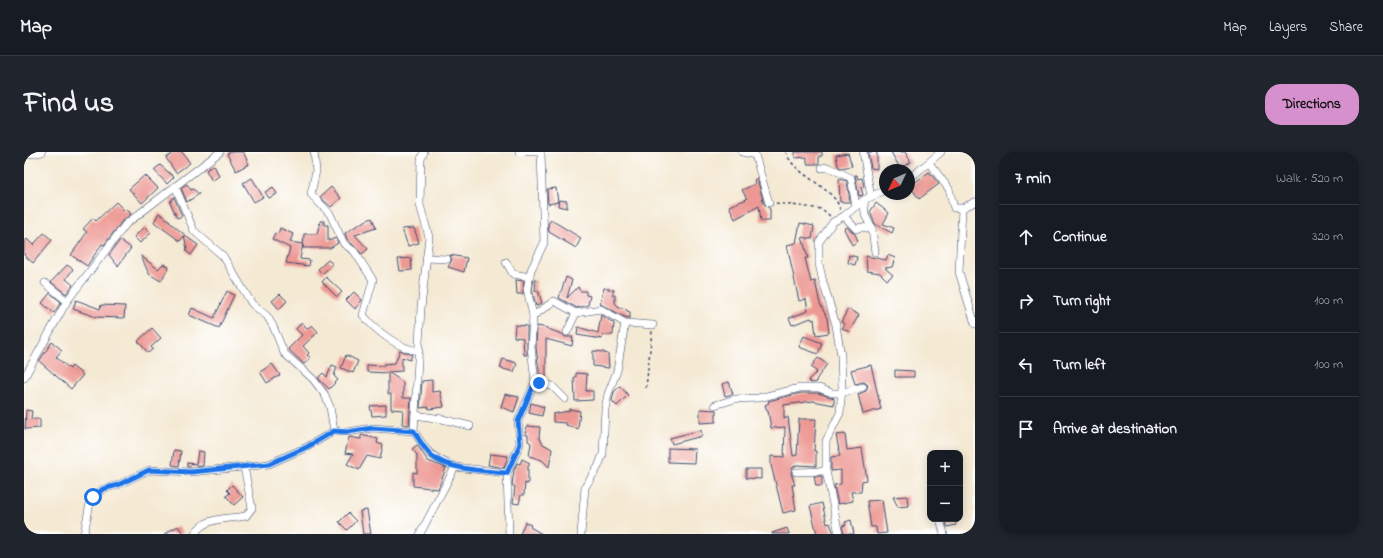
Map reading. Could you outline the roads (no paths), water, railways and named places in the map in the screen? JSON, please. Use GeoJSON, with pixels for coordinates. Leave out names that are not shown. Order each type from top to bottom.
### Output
{"type":"FeatureCollection","features":[{"type":"Feature","properties":{"kind":"street"},"geometry":{"type":"LineString","coordinates":[[24,155],[42,152]]}},
{"type":"Feature","properties":{"kind":"street"},"geometry":{"type":"LineString","coordinates":[[24,378],[67,301],[126,224],[220,152]]}},
{"type":"Feature","properties":{"kind":"street"},"geometry":{"type":"LineString","coordinates":[[314,152],[316,171],[311,194],[330,214],[344,244],[354,251],[373,280],[363,315],[372,325],[409,350],[419,351]]}},
{"type":"Feature","properties":{"kind":"street"},"geometry":{"type":"LineString","coordinates":[[424,152],[421,159],[420,205],[429,237],[421,308],[414,431],[433,457],[455,467],[507,473]]}},
{"type":"Feature","properties":{"kind":"street"},"geometry":{"type":"LineString","coordinates":[[509,534],[507,473],[520,444],[518,421],[535,382],[531,347],[533,316],[527,289],[531,270],[544,243],[541,152],[519,152]]}},
{"type":"Feature","properties":{"kind":"street"},"geometry":{"type":"LineString","coordinates":[[742,152],[755,155],[769,203]]}},
{"type":"Feature","properties":{"kind":"street"},"geometry":{"type":"LineString","coordinates":[[863,152],[868,198],[865,215],[872,229],[875,252]]}},
{"type":"Feature","properties":{"kind":"street"},"geometry":{"type":"LineString","coordinates":[[915,174],[941,152]]}},
{"type":"Feature","properties":{"kind":"street"},"geometry":{"type":"LineString","coordinates":[[929,163],[949,189],[954,208],[962,208],[975,202]]}},
{"type":"Feature","properties":{"kind":"street"},"geometry":{"type":"LineString","coordinates":[[822,168],[828,167],[851,178],[856,206]]}},
{"type":"Feature","properties":{"kind":"street"},"geometry":{"type":"LineString","coordinates":[[175,186],[194,231],[223,256],[252,304],[267,316],[273,326],[284,354],[313,379],[325,395],[330,407],[334,431]]}},
{"type":"Feature","properties":{"kind":"street"},"geometry":{"type":"LineString","coordinates":[[839,534],[826,471],[826,441],[840,413],[841,356],[836,325],[819,264],[819,242],[840,218],[868,198],[879,193]]}},
{"type":"Feature","properties":{"kind":"street"},"geometry":{"type":"LineString","coordinates":[[962,208],[959,272],[975,324]]}},
{"type":"Feature","properties":{"kind":"street"},"geometry":{"type":"LineString","coordinates":[[840,218],[856,229],[861,227],[872,229]]}},
{"type":"Feature","properties":{"kind":"street"},"geometry":{"type":"LineString","coordinates":[[426,258],[447,259]]}},
{"type":"Feature","properties":{"kind":"street"},"geometry":{"type":"LineString","coordinates":[[506,262],[513,274],[522,277],[530,277]]}},
{"type":"Feature","properties":{"kind":"street"},"geometry":{"type":"LineString","coordinates":[[45,283],[67,301]]}},
{"type":"Feature","properties":{"kind":"street"},"geometry":{"type":"LineString","coordinates":[[533,316],[554,302],[576,313],[601,309],[625,323],[653,325]]}},
{"type":"Feature","properties":{"kind":"street"},"geometry":{"type":"LineString","coordinates":[[567,332],[576,313]]}},
{"type":"Feature","properties":{"kind":"street"},"geometry":{"type":"LineString","coordinates":[[581,534],[585,487],[598,467],[603,454],[605,409],[608,394],[617,372],[625,323]]}},
{"type":"Feature","properties":{"kind":"street"},"geometry":{"type":"LineString","coordinates":[[535,382],[552,386],[565,399]]}},
{"type":"Feature","properties":{"kind":"street"},"geometry":{"type":"LineString","coordinates":[[715,405],[735,399],[758,398],[769,394],[800,388],[819,388],[832,393],[841,393],[863,387]]}},
{"type":"Feature","properties":{"kind":"street"},"geometry":{"type":"LineString","coordinates":[[416,415],[442,419],[470,426]]}},
{"type":"Feature","properties":{"kind":"street"},"geometry":{"type":"LineString","coordinates":[[84,534],[90,504],[93,497],[103,489],[118,485],[149,470],[191,472],[269,464],[307,447],[334,431],[348,432],[372,428],[414,431]]}},
{"type":"Feature","properties":{"kind":"street"},"geometry":{"type":"LineString","coordinates":[[195,534],[199,526],[208,522],[246,516],[249,514],[252,508],[244,466]]}},
{"type":"Feature","properties":{"kind":"street"},"geometry":{"type":"LineString","coordinates":[[420,534],[455,467]]}},
{"type":"Feature","properties":{"kind":"street"},"geometry":{"type":"LineString","coordinates":[[796,472],[826,471]]}},
{"type":"Feature","properties":{"kind":"street"},"geometry":{"type":"LineString","coordinates":[[941,522],[944,534]]}}]}
